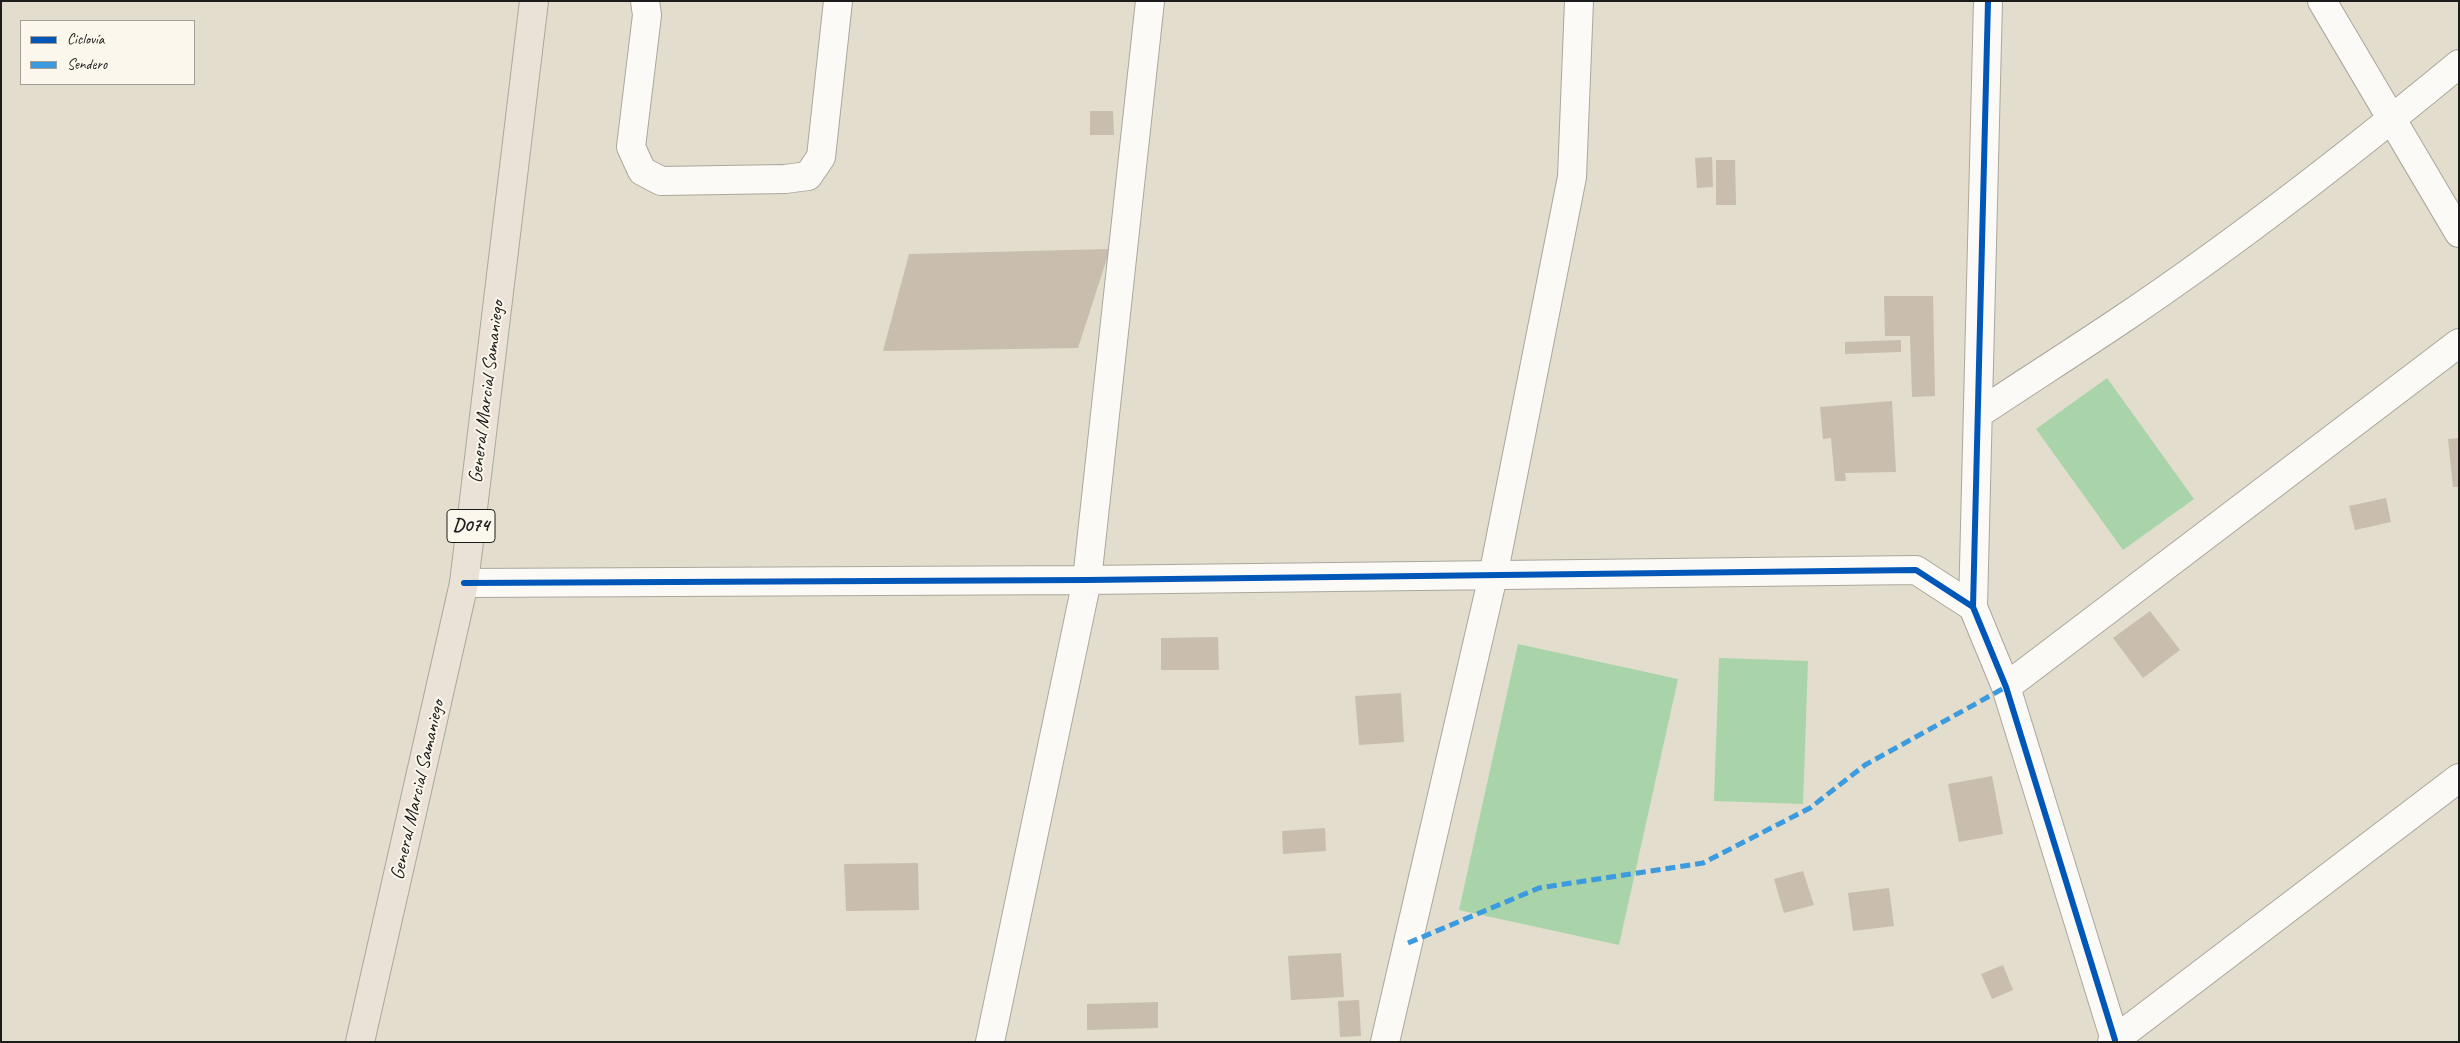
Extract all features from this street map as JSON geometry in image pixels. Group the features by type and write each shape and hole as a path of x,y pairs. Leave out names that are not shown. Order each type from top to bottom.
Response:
{"main road":[{"name":"General Marcial Samaniego","path":"360,1042 464,583 534,1"}],"street":[{"path":"645,1 647,15 631,146 642,171 661,181 786,179 808,176 821,158 838,1"},
{"path":"990,1042 1087,580 1150,1"},
{"path":"1385,1042 1493,576 1572,177 1579,1"},
{"path":"1988,1 1973,607 2006,687 2114,1041 2459,778"},
{"path":"2322,1 2459,233"},
{"path":"1978,414 2140,306 2250,228 2392,120 2459,64"},
{"path":"2006,687 2459,343"},
{"path":"464,583 1087,580 1916,570 1973,607"}],"green space":[{"path":"2107,378 2194,499 2123,550 2036,429"},
{"path":"1518,644 1678,679 1619,945 1459,910"},
{"path":"1719,658 1808,661 1803,804 1714,801"}],"building":[{"path":"1090,111 1113,111 1114,135 1090,135"},
{"path":"1712,157 1713,187 1697,188 1695,158"},
{"path":"1716,160 1735,160 1736,205 1716,205"},
{"path":"1110,249 1078,348 883,351 909,254"},
{"path":"1884,296 1933,296 1935,396 1912,397 1910,336 1885,336"},
{"path":"1901,340 1901,352 1845,354 1845,342"},
{"path":"1892,401 1896,472 1845,473 1846,481 1835,481 1831,438 1823,439 1820,407"},
{"path":"2459,438 2459,487 2453,487 2448,439"},
{"path":"2386,498 2391,522 2355,530 2349,506"},
{"path":"2150,611 2180,650 2143,678 2113,638"},
{"path":"1218,637 1219,670 1161,670 1161,638"},
{"path":"1401,693 1404,742 1359,745 1355,696"},
{"path":"1992,776 2003,834 1959,842 1948,784"},
{"path":"1325,828 1326,851 1283,854 1282,831"},
{"path":"918,863 919,910 846,911 844,864"},
{"path":"1803,871 1814,905 1784,913 1774,879"},
{"path":"1889,888 1894,926 1853,931 1848,893"},
{"path":"1341,953 1344,997 1291,1000 1288,956"},
{"path":"2003,965 2013,990 1992,999 1981,974"},
{"path":"1359,1000 1361,1036 1340,1037 1338,1001"},
{"path":"1158,1002 1158,1028 1087,1030 1087,1004"}],"marked path":[{"path":"1408,943 1539,888 1703,863 1810,808 1865,765 2006,687"}],"cycle path":[{"path":"1988,1 1973,607 2006,687 2115,1040"},
{"path":"464,583 1087,580 1916,570 1973,607"}]}
